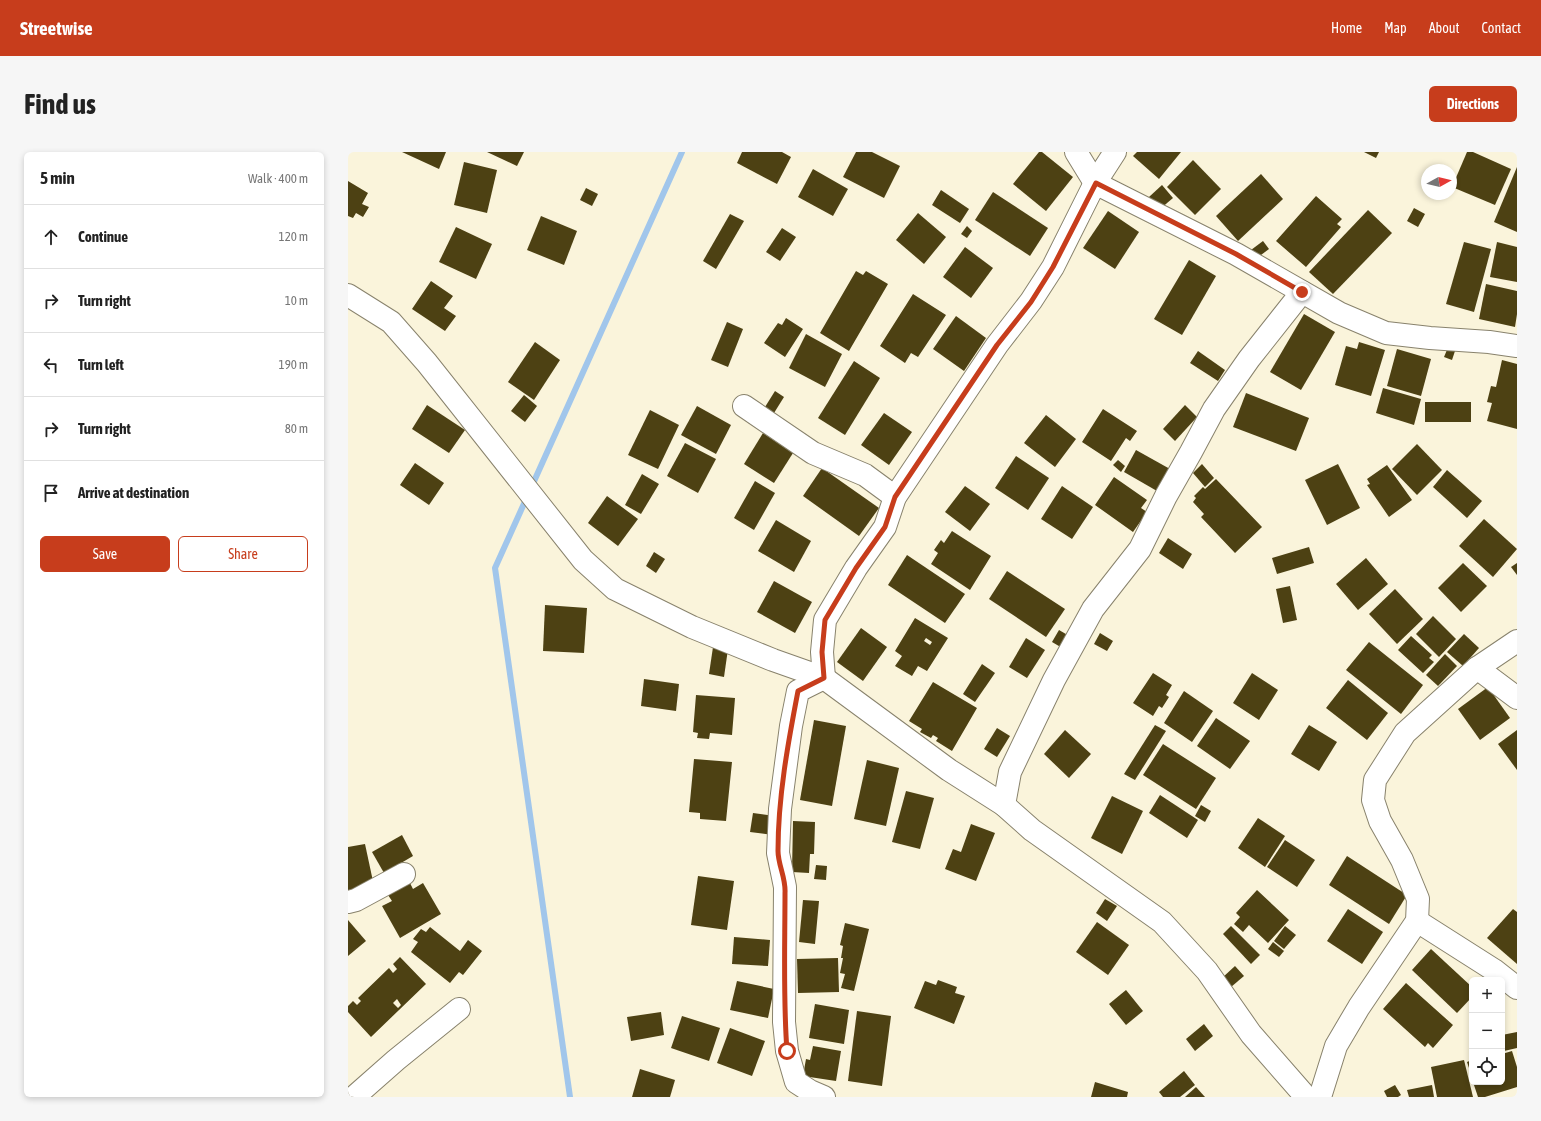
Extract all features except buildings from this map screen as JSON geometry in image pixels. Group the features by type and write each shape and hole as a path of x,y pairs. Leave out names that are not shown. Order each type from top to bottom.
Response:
{"street":[{"path":"1076,152 1096,183 1236,254 1338,313 1386,333 1489,342 1517,346"},
{"path":"824,678 822,652 825,620 856,568 885,527 895,497 997,345 1031,302 1053,267 1096,183 1115,152"},
{"path":"1004,805 1010,772 1054,680 1094,609 1140,549 1166,496 1214,408 1249,359 1302,292"},
{"path":"348,295 391,322 427,363 583,560 615,589 692,627 773,660 824,678 943,766 1004,805 1032,830 1162,922 1207,972 1252,1034 1306,1097"},
{"path":"744,406 813,454 865,475 895,497"},
{"path":"1320,1097 1336,1046 1359,1007 1417,921 1418,899 1402,860 1380,820 1373,800 1375,780 1405,733 1477,668 1517,640"},
{"path":"1477,668 1517,698"},
{"path":"824,678 798,691 791,726 780,808 778,853 786,887 784,1022 787,1051 796,1082 810,1091 824,1097"},
{"path":"348,902 356,900 404,874"},
{"path":"1417,921 1494,970 1517,988"},
{"path":"354,1097 396,1060 459,1010"}],"waterway":[{"path":"531,488 682,152"},
{"path":"527,497 495,568 570,1097"}],"route":[{"path":"787,1051 784,1022 786,887 778,853 780,808 791,726 798,691 824,678 822,652 825,620 856,568 885,527 895,497 997,345 1031,302 1053,267 1096,183 1236,254 1302,292"}]}
